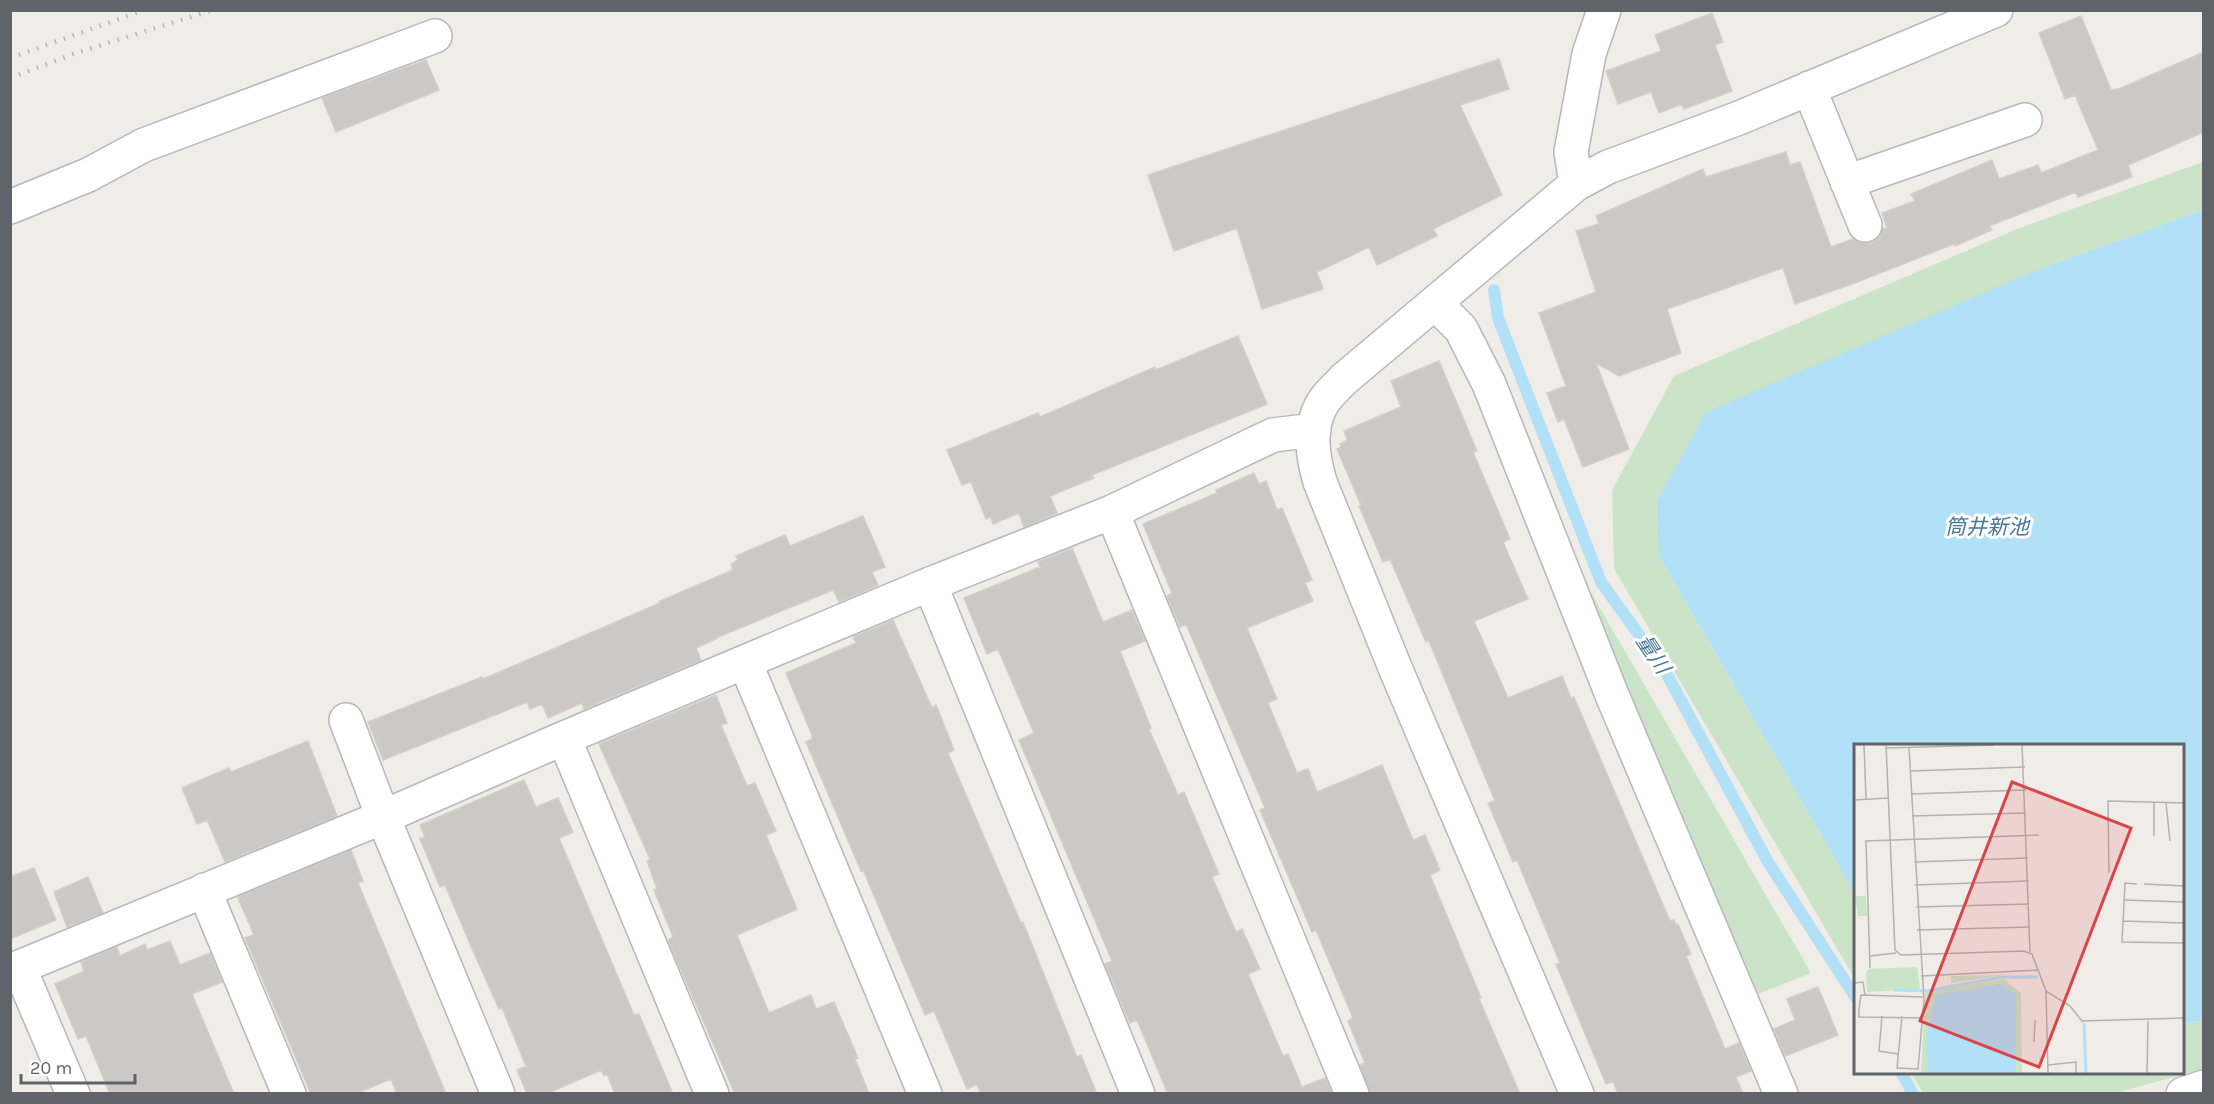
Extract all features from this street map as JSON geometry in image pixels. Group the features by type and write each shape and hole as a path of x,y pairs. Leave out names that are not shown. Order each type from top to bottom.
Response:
{"street":[{"path":"1576,184 1571,152 1589,54 1604,10"},
{"path":"1577,1094 1396,670 1320,482 1312,455 1314,430 1321,405 1343,380 1576,184 1608,167 1809,88 1996,10"},
{"path":"10,207 88,176 144,144 435,36"},
{"path":"1809,88 1865,225"},
{"path":"1847,182 2025,120"},
{"path":"1435,303 1461,329 1489,384 1612,695 1781,1094"},
{"path":"73,1094 15,969 383,817 930,584 1112,512 1273,435 1314,430"},
{"path":"1112,512 1352,1094"},
{"path":"930,584 1138,1094"},
{"path":"745,662 925,1094"},
{"path":"346,720 383,817 498,1094"},
{"path":"564,738 712,1094"},
{"path":"204,890 289,1094"},
{"path":"2183,1094 2204,1087"}],"green space":[{"path":"2203,162 2203,210 2039,269 1659,556 1854,892 1854,977 1614,569 1612,490 1674,376 2022,227"},
{"path":"1571,558 1811,973 1755,995"},
{"path":"2203,1020 2203,1069 2116,1093 1923,1093 1912,1074 2184,1074 2184,1024"}],"water":[{"name":"筒井新池","path":"2203,210 2204,1020 2184,1024 2184,744 1854,744 1854,892 1659,556 1657,501 1706,412 2039,269"}],"building":[{"path":"1712,13 1723,42 1715,45 1732,91 1684,109 1682,104 1659,113 1651,92 1618,104 1606,71 1661,51 1655,35"},
{"path":"2081,16 2111,90 2119,89 2204,52 2204,132 2128,165 2132,177 2078,197 2076,192 1989,226 1992,230 1955,246 1954,244 1795,304 1783,268 1667,309 1681,353 1619,376 1596,363 1629,449 1583,467 1564,419 1558,422 1547,393 1566,386 1539,313 1596,292 1576,231 1599,224 1596,216 1703,169 1706,177 1786,152 1790,165 1800,162 1831,247 1853,239 1862,243 1872,243 1883,229 1887,228 1882,213 1915,201 1911,194 1992,160 1999,179 2038,165 2041,173 2098,150 2075,95 2065,99 2039,33"},
{"path":"1499,59 1509,89 1460,105 1502,195 1433,229 1437,236 1377,265 1369,247 1317,272 1323,289 1262,309 1237,228 1174,251 1148,175"},
{"path":"426,60 439,90 336,132 322,98"},
{"path":"1238,336 1267,404 1092,475 1094,478 1050,496 1057,513 1024,527 1019,513 993,524 991,517 986,519 971,482 962,485 947,450 1038,413 1040,417 1155,367 1156,370"},
{"path":"1439,361 1477,451 1473,452 1510,539 1503,542 1528,599 1474,621 1508,698 1562,676 1571,698 1574,697 1670,921 1674,920 1676,925 1678,924 1691,954 1686,956 1725,1049 1739,1043 1751,1071 1736,1077 1743,1094 1618,1094 1613,1081 1606,1084 1556,964 1560,963 1517,860 1513,862 1488,803 1495,801 1429,641 1426,642 1390,559 1383,562 1359,506 1361,505 1337,449 1347,440 1344,431 1401,407 1391,381"},
{"path":"1254,473 1259,484 1266,481 1277,510 1282,508 1312,580 1305,583 1313,601 1247,628 1277,699 1268,703 1297,773 1308,769 1317,792 1382,765 1413,840 1425,835 1440,870 1430,875 1481,998 1479,999 1520,1094 1370,1094 1360,1065 1365,1063 1348,1021 1353,1018 1316,930 1312,932 1260,810 1265,808 1186,624 1180,627 1167,596 1172,593 1143,524 1217,493 1216,490"},
{"path":"863,516 885,567 872,572 878,585 839,602 833,590 718,637 696,648 701,660 584,709 582,703 548,718 542,704 530,709 527,702 383,760 368,722 482,677 483,679 660,603 660,601 733,570 731,564 738,560 736,556 785,535 790,546"},
{"path":"1072,548 1103,622 1132,610 1145,641 1120,651 1151,728 1149,729 1178,795 1184,792 1219,874 1212,877 1236,932 1242,929 1260,969 1248,974 1283,1056 1288,1054 1302,1087 1325,1078 1332,1094 1168,1094 1137,1020 1130,1023 1105,964 1112,961 1019,740 1034,733 998,649 987,654 964,598 1040,567 1038,562"},
{"path":"893,620 932,708 936,705 954,750 948,753 1021,923 1023,922 1077,1057 1081,1055 1097,1094 981,1094 977,1084 967,1089 934,1011 925,1015 863,870 861,871 806,742 812,739 812,735 786,673 856,643 853,637"},
{"path":"716,695 727,723 721,725 747,786 755,783 776,831 766,835 797,909 737,935 769,1013 811,995 816,1009 834,1002 858,1058 855,1059 869,1094 735,1094 668,940 673,937 654,890 657,889 647,861 650,859 599,744"},
{"path":"308,741 337,816 225,862 207,820 197,824 182,788 229,768 231,772"},
{"path":"524,780 536,807 558,798 573,832 559,838 634,1015 639,1014 673,1094 615,1094 607,1074 604,1076 601,1070 546,1094 527,1094 517,1070 526,1066 502,1008 499,1009 445,885 440,887 420,839 425,837 420,825"},
{"path":"351,850 363,881 358,883 446,1094 397,1094 391,1079 355,1094 311,1094 245,938 254,935 238,898 240,896"},
{"path":"34,868 56,920 10,939 10,877"},
{"path":"88,877 103,913 67,927 54,892"},
{"path":"170,941 180,965 210,953 222,982 192,994 234,1094 110,1094 86,1036 78,1039 55,984 84,971 81,962 117,947 120,956 145,944 147,950"},
{"path":"1818,987 1838,1035 1785,1056 1774,1029 1795,1020 1787,999"}],"waterway":[{"name":"量川","path":"1494,290 1498,318 1601,582 1665,671 1768,862 1854,995"},
{"name":"量川","path":"1902,1074 1913,1094"}],"railway":[{"path":"10,58 144,10"},
{"path":"10,78 76,53 213,10"}]}
